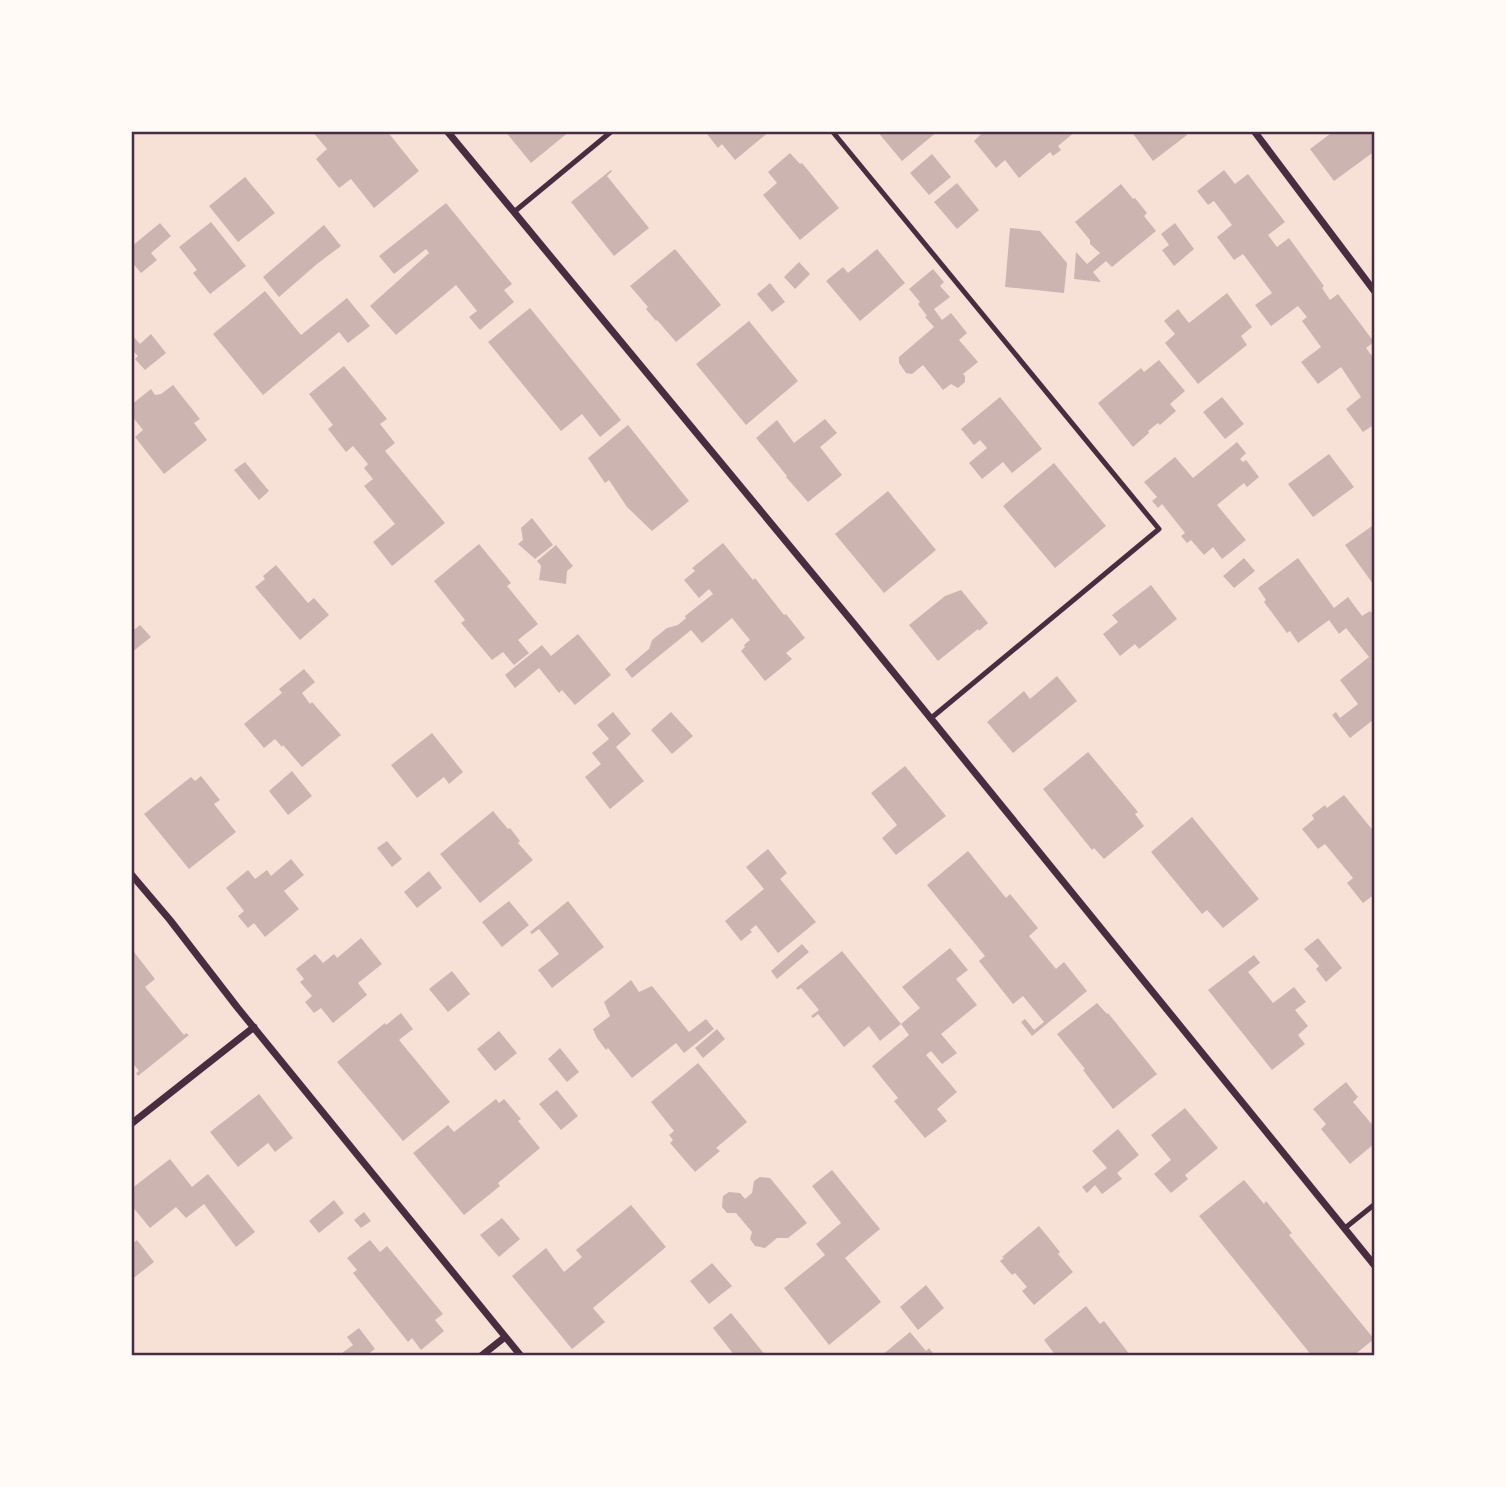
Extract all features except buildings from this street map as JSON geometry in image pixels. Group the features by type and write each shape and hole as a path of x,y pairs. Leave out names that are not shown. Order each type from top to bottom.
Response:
{"street":[{"path":"447,131 855,625 1375,1265"},
{"path":"1254,131 1375,292"},
{"path":"131,874 521,1356"},
{"path":"131,1124 254,1027"},
{"path":"481,1356 505,1336"}],"lane":[{"path":"514,212 612,131"},
{"path":"832,131 1159,529 930,719"},
{"path":"1345,1228 1375,1204"}]}
